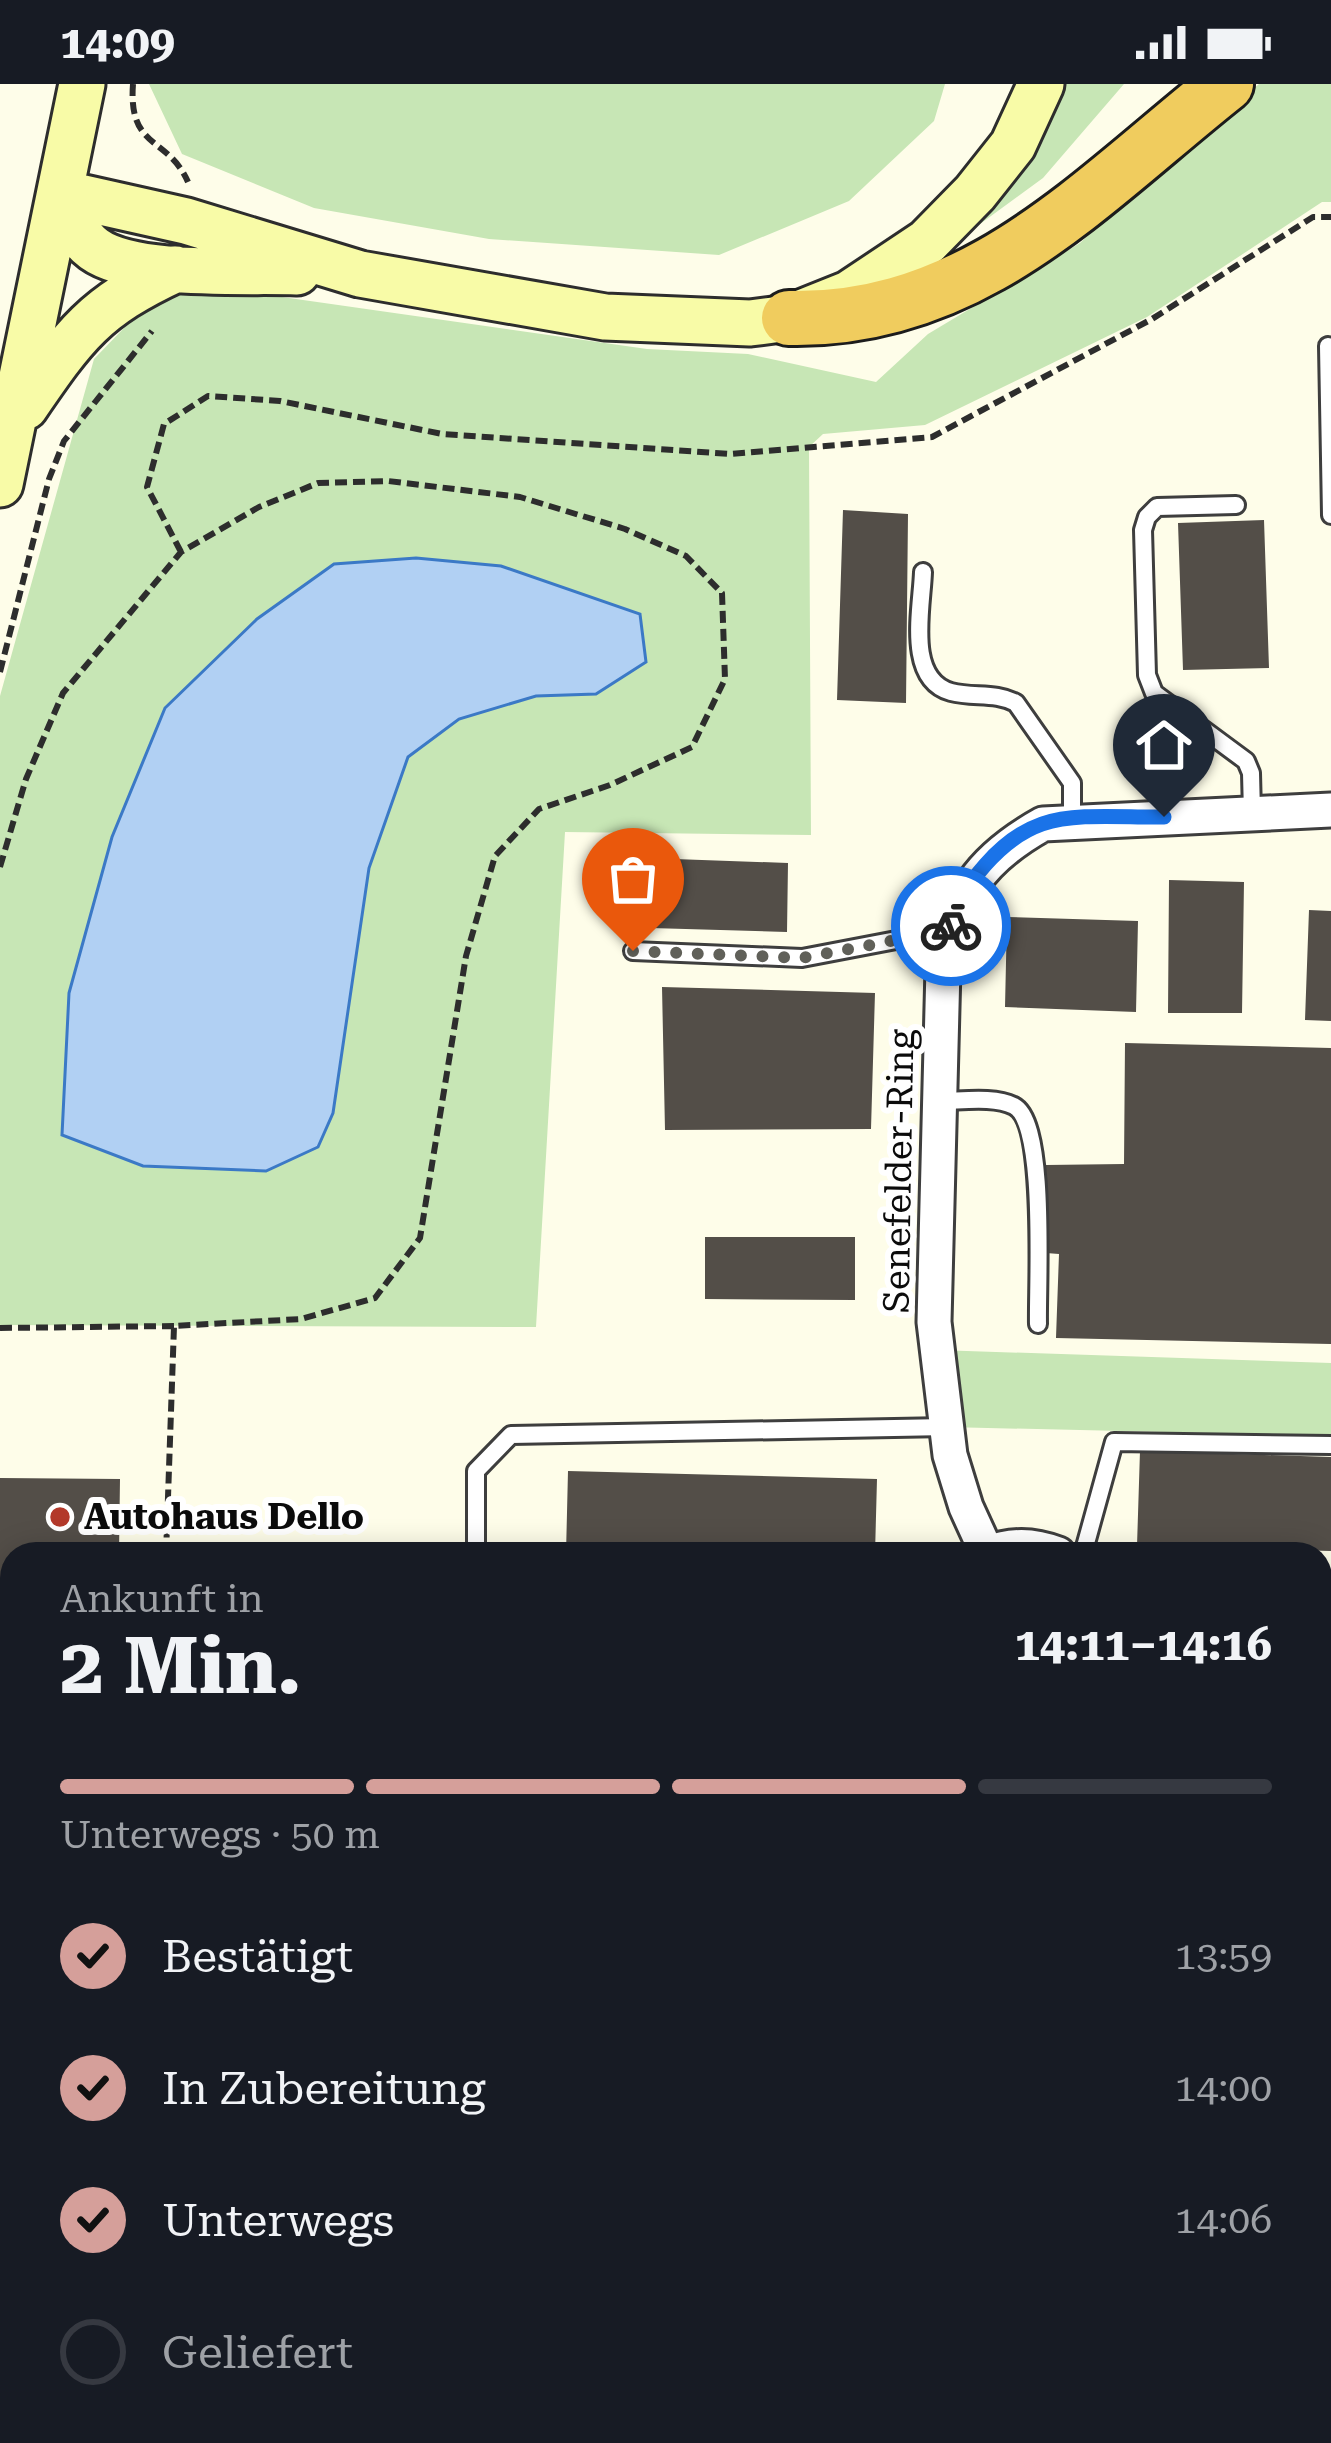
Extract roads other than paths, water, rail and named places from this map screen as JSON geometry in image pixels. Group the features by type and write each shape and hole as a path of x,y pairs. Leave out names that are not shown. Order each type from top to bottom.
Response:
{"highway":[{"path":"789,318 839,319 888,308 935,295 984,272 1075,209 1226,84"}],"main road":[{"path":"0,484 82,84"},
{"path":"61,193 186,221 360,274 605,317 750,323 789,318 848,294 927,242 1013,145 1041,84"},
{"path":"61,193 68,215 92,248 122,263 360,274"},
{"path":"13,424 58,359 104,307 178,268"}],"street":[{"name":"Senefelder-Ring","path":"981,1542 950,1455 934,1322 943,968 953,915 981,869 1015,839 1043,824 1331,810"}],"lane":[{"path":"1328,346 1331,514"},
{"path":"1236,505 1157,507 1147,517 1143,530 1147,675 1162,702 1246,761 1252,813"},
{"path":"923,572 921,660 930,677 955,693 1002,696 1016,704 1072,783 1072,820"},
{"path":"633,951 802,958 912,937 947,939"},
{"path":"940,1101 1008,1103 1024,1114 1033,1143 1036,1186 1038,1324"},
{"path":"476,1542 476,1471 512,1435 946,1427"},
{"path":"1086,1542 1114,1442 1331,1445"}],"water":[{"path":"416,558 501,566 640,614 646,662 596,694 536,696 459,719 408,757 369,868 333,1113 318,1147 266,1171 143,1166 62,1135 69,993 112,837 165,708 257,619 334,564"}],"place":[{"name":"Autohaus Dello","path":"60,1517"}]}
